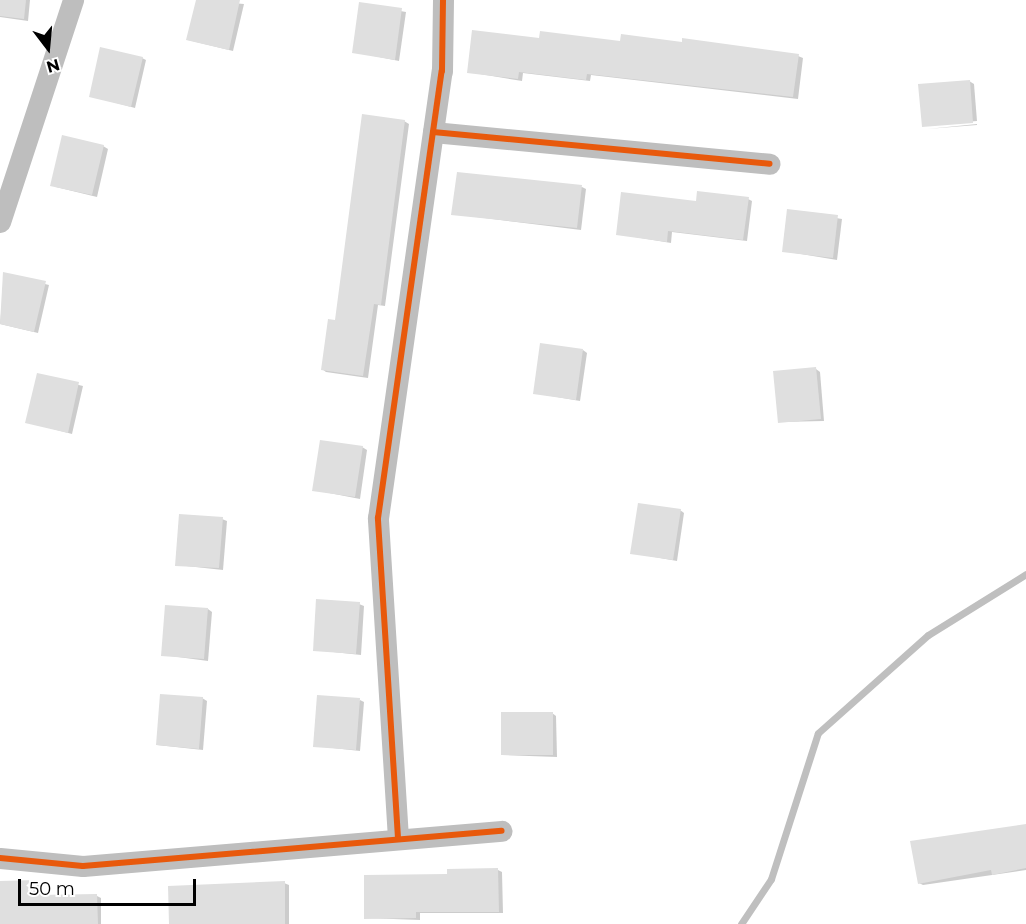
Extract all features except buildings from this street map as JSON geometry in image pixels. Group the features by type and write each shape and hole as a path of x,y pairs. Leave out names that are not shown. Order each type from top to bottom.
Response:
{"street":[{"path":"0,222 73,0"},
{"path":"398,838 378,518 442,71 443,0"},
{"path":"433,132 769,164"},
{"path":"0,858 83,866 502,831"}],"waterway":[{"path":"741,924 771,879 818,733 928,635 1026,574"}],"cycle path":[{"path":"398,838 378,518 442,71 443,0"},
{"path":"433,132 769,164"},
{"path":"0,858 83,866 502,831"}]}
